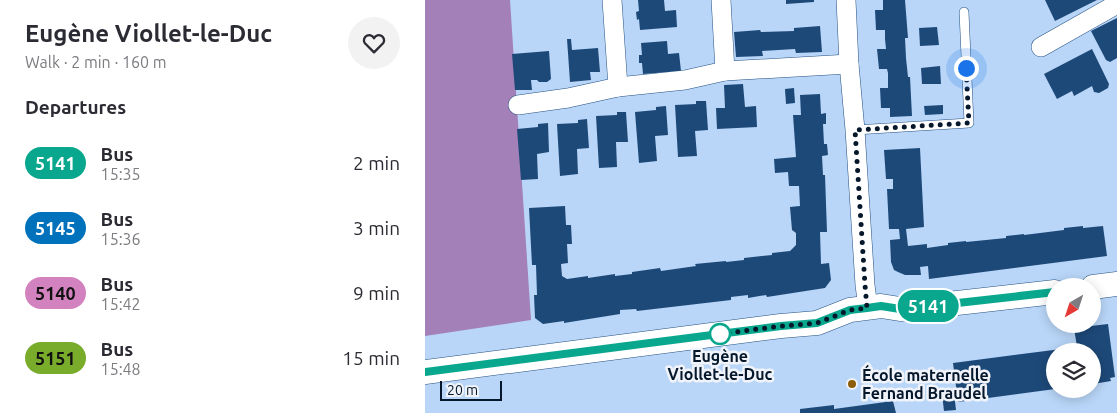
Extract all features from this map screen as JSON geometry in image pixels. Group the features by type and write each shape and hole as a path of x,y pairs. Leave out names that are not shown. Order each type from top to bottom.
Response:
{"street":[{"path":"612,0 618,87"},
{"path":"721,0 725,71"},
{"path":"846,0 867,308"},
{"path":"1041,47 1117,4"},
{"path":"518,105 568,98 618,87 685,80 725,71 849,64"},
{"path":"1101,286 1117,284"},
{"path":"425,372 817,323 850,310 881,306 900,309 913,308 1046,293"}],"lane":[{"path":"855,130 969,123 964,12"}],"shaded area":[{"path":"425,0 510,0 531,320 425,336"}],"building":[{"path":"638,0 664,0 665,11 676,10 677,27 640,30 636,12 639,11"},
{"path":"786,0 814,0 814,2 786,4"},
{"path":"883,0 905,0 908,38 905,38 906,58 908,77 910,77 912,116 890,117 890,108 881,108 880,88 888,88 888,73 887,69 879,69 877,49 886,49 885,30 876,30 875,10 883,10"},
{"path":"1045,0 1097,0 1055,21"},
{"path":"1117,18 1117,58 1110,62 1106,60 1091,31"},
{"path":"820,26 822,52 796,53 795,49 762,51 763,56 736,57 734,32 760,30 761,32 794,31 794,28"},
{"path":"937,27 939,45 920,46 919,28"},
{"path":"567,39 571,39 572,50 598,48 600,72 590,72 591,80 570,82"},
{"path":"667,41 668,54 679,53 681,71 643,74 642,63 639,63 639,55 642,55 641,43"},
{"path":"1092,49 1109,84 1108,88 1099,93 1094,92 1092,86 1074,96 1072,91 1057,99 1044,74"},
{"path":"549,51 551,79 547,82 531,80 532,90 515,90 512,54"},
{"path":"940,66 941,84 922,84 921,68"},
{"path":"743,84 745,107 756,106 757,127 717,129 716,108 725,108 724,85"},
{"path":"794,88 795,103 786,104 785,89"},
{"path":"820,94 821,114 826,113 826,124 823,124 824,144 827,144 828,155 822,156 823,175 825,175 827,232 820,232 821,264 829,263 831,280 825,288 767,297 766,295 748,298 748,295 731,297 731,300 637,311 636,309 620,310 620,314 564,323 564,321 543,324 535,318 534,295 537,295 536,265 532,265 529,208 565,206 566,225 571,225 572,244 567,244 568,263 561,264 562,276 567,279 632,274 632,272 660,268 661,271 696,266 695,264 744,260 744,258 790,251 796,245 796,233 792,230 790,207 800,206 799,186 789,186 788,172 775,173 774,159 796,157 793,115 801,115 800,95"},
{"path":"696,101 706,101 708,130 695,131 697,156 678,157 675,105 696,104"},
{"path":"943,105 943,114 925,115 924,106"},
{"path":"666,106 668,135 655,136 657,161 639,163 635,112 656,110 656,107"},
{"path":"617,112 626,112 628,142 616,142 617,167 599,168 596,116 617,115"},
{"path":"587,119 589,148 577,149 578,174 560,176 557,124 578,123 578,120"},
{"path":"548,123 549,152 537,154 538,179 521,180 517,129 538,127 538,124"},
{"path":"920,148 924,227 906,229 908,246 927,244 927,248 948,245 948,243 1064,230 1064,228 1103,226 1107,256 929,279 928,266 920,267 921,275 905,275 894,270 891,262 890,240 900,239 899,229 889,229 887,189 893,189 893,179 886,179 884,150"},
{"path":"1108,324 1115,377 1110,378 1111,381 1101,383 1101,343 1076,343 1075,333 1101,333 1101,325"},
{"path":"1046,351 1046,390 958,402 953,363"},
{"path":"954,393 956,410 944,411 942,394"},
{"path":"893,401 896,413 800,413 800,409 834,405 834,409"}],"bus line":[{"name":"5141","path":"425,372 817,323 850,310 881,306 900,309 913,308 1046,293"}],"place":[{"name":"Eugène Viollet-le-Duc","path":"720,334"},
{"name":"École maternelle Fernand Braudel","path":"852,384"}],"route":[{"path":"720,334 817,323 850,310 867,308 855,130 969,123 966,68"}]}
